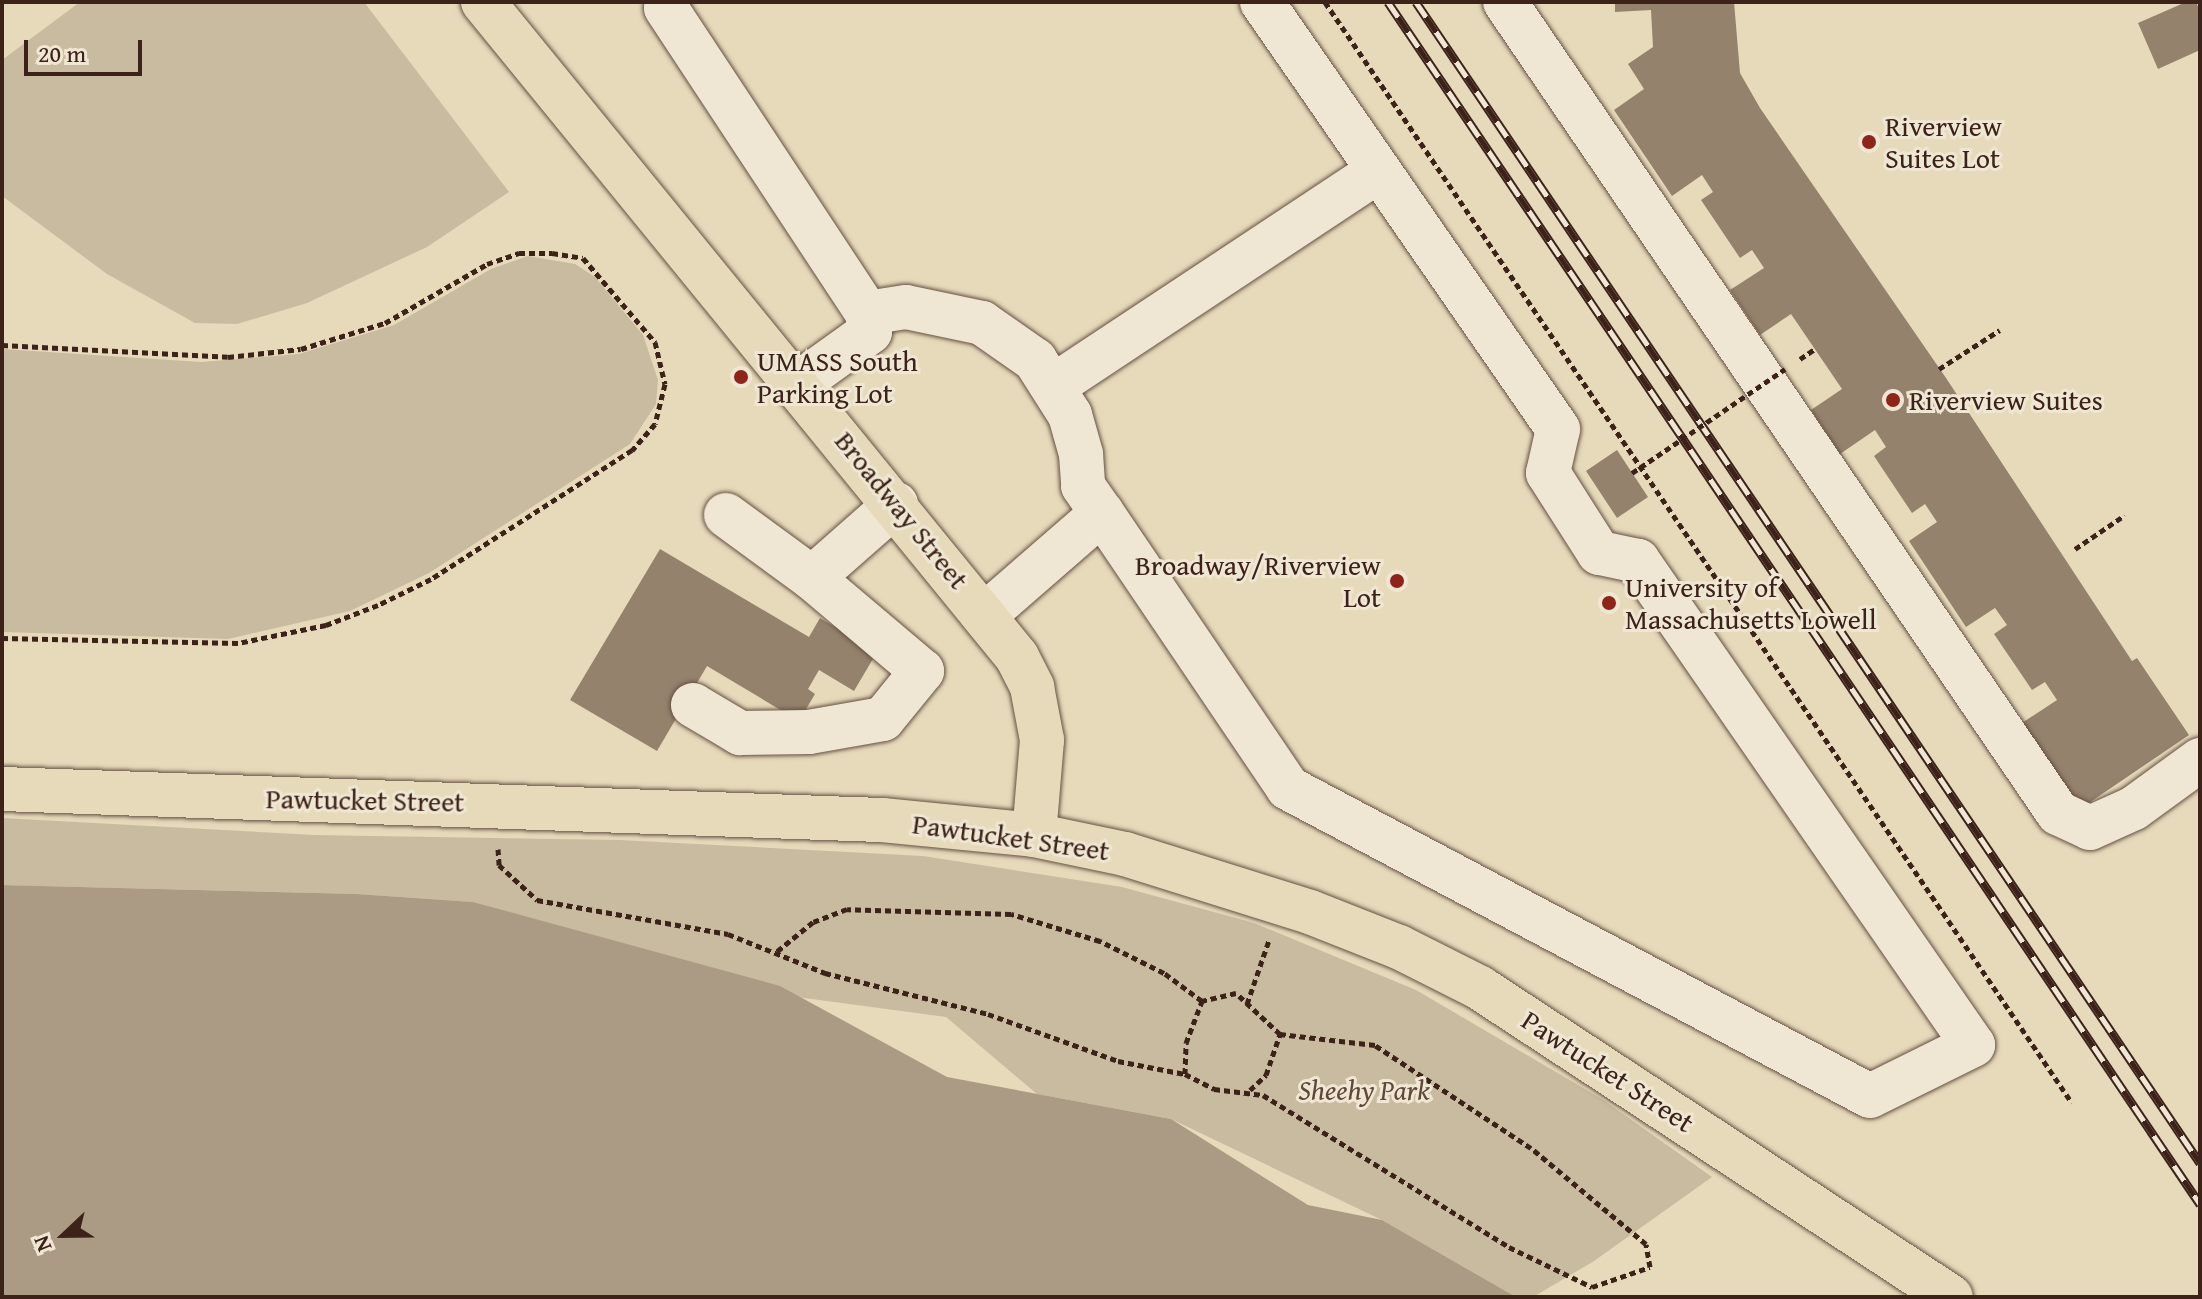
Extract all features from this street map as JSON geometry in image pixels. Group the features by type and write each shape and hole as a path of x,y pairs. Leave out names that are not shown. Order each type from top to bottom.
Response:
{"main road":[{"name":"Broadway Street","path":"483,2 799,383 985,612 1017,657 1039,711 1042,740 1034,835"},
{"name":"Pawtucket Street","path":"2,789 497,804 882,820 1034,835 1125,854 1283,902 1399,947 1480,988 1951,1297"}],"lane":[{"path":"867,313 906,307 982,323 1035,360 1055,385 1074,428 1083,486 1095,519 1288,788 1870,1096 1973,1045 1638,561 1599,553 1548,473 1558,429 1262,2"},
{"path":"1505,2 2058,813 2090,828 2134,808 2200,760"},
{"path":"667,5 867,313 870,332 799,383"},
{"path":"1055,385 1378,171"},
{"path":"812,578 896,504"},
{"path":"693,705 740,733 809,732 883,719 922,671 812,578 726,515"},
{"path":"985,612 1062,519 1095,519"}],"path":[{"path":"1325,2 2072,1103"},
{"path":"2,345 228,357 301,349 385,323 487,264 519,253 552,253 583,258 655,342 665,384 655,424 632,450 431,579 378,605 326,625 238,643 2,638"},
{"path":"1939,369 2000,330"},
{"path":"1644,471 1634,471 1785,369"},
{"path":"2075,549 2125,515"},
{"path":"497,804 499,865 537,900 728,934 775,953 825,973 988,1014 1118,1061 1185,1074 1214,1089 1249,1091 1509,1247 1592,1287 1650,1267 1646,1244 1531,1148 1375,1045 1280,1034 1236,993 1202,1001 1164,973 1100,941 1011,914 847,909 813,922 775,953"},
{"path":"1247,1004 1283,902"},
{"path":"1185,1074 1186,1043 1202,1001"},
{"path":"1249,1091 1266,1075 1280,1034"}],"green space":[{"path":"80,2 364,2 509,192 427,247 307,303 237,324 195,323 107,274 2,196 2,60"},
{"path":"528,256 575,264 595,277 643,335 658,380 656,404 630,444 429,573 350,611 228,639 2,632 2,349 201,362 299,354 394,325 491,269"},
{"name":"Sheehy Park","path":"2,818 314,835 620,840 923,856 1122,887 1254,923 1416,990 1602,1099 1712,1177 1594,1261 1533,1297 1516,1297 1382,1220 1171,1119 1037,1094 946,1017 797,997 473,902 357,894 2,885"}],"shaded area":[{"path":"2,885 357,894 473,902 780,986 947,1077 1171,1119 1308,1205 1382,1220 1516,1297 2,1297"}],"building":[{"name":"Riverview Suites","path":"1615,2 1734,2 1740,73 1760,108 1946,378 2132,661 2137,658 2189,735 2080,809 2022,723 2057,700 2045,682 2032,690 1994,634 2007,625 1995,608 1966,627 1909,541 1937,522 1925,504 1912,513 1874,456 1886,447 1875,430 1840,454 1811,410 1842,389 1791,314 1760,335 1730,290 1764,268 1752,250 1740,258 1701,200 1713,192 1702,175 1672,196 1614,110 1644,89 1628,64 1653,47 1651,10 1615,12"},
{"path":"2186,2 2196,2 2200,11 2200,50 2158,69 2138,23"},
{"path":"1617,450 1648,497 1617,518 1586,471"},
{"path":"660,549 809,637 820,618 877,652 854,691 819,670 808,689 815,694 799,721 707,666 657,751 570,700"}],"railway":[{"path":"1388,2 2200,1204"},
{"path":"1416,2 2200,1163"}],"place":[{"name":"Riverview Suites Lot","path":"1869,142"},
{"name":"UMASS South Parking Lot","path":"741,377"},
{"name":"Riverview Suites","path":"1893,400"},
{"name":"Broadway/Riverview Lot","path":"1397,581"},
{"name":"University of Massachusetts Lowell","path":"1609,603"}]}
